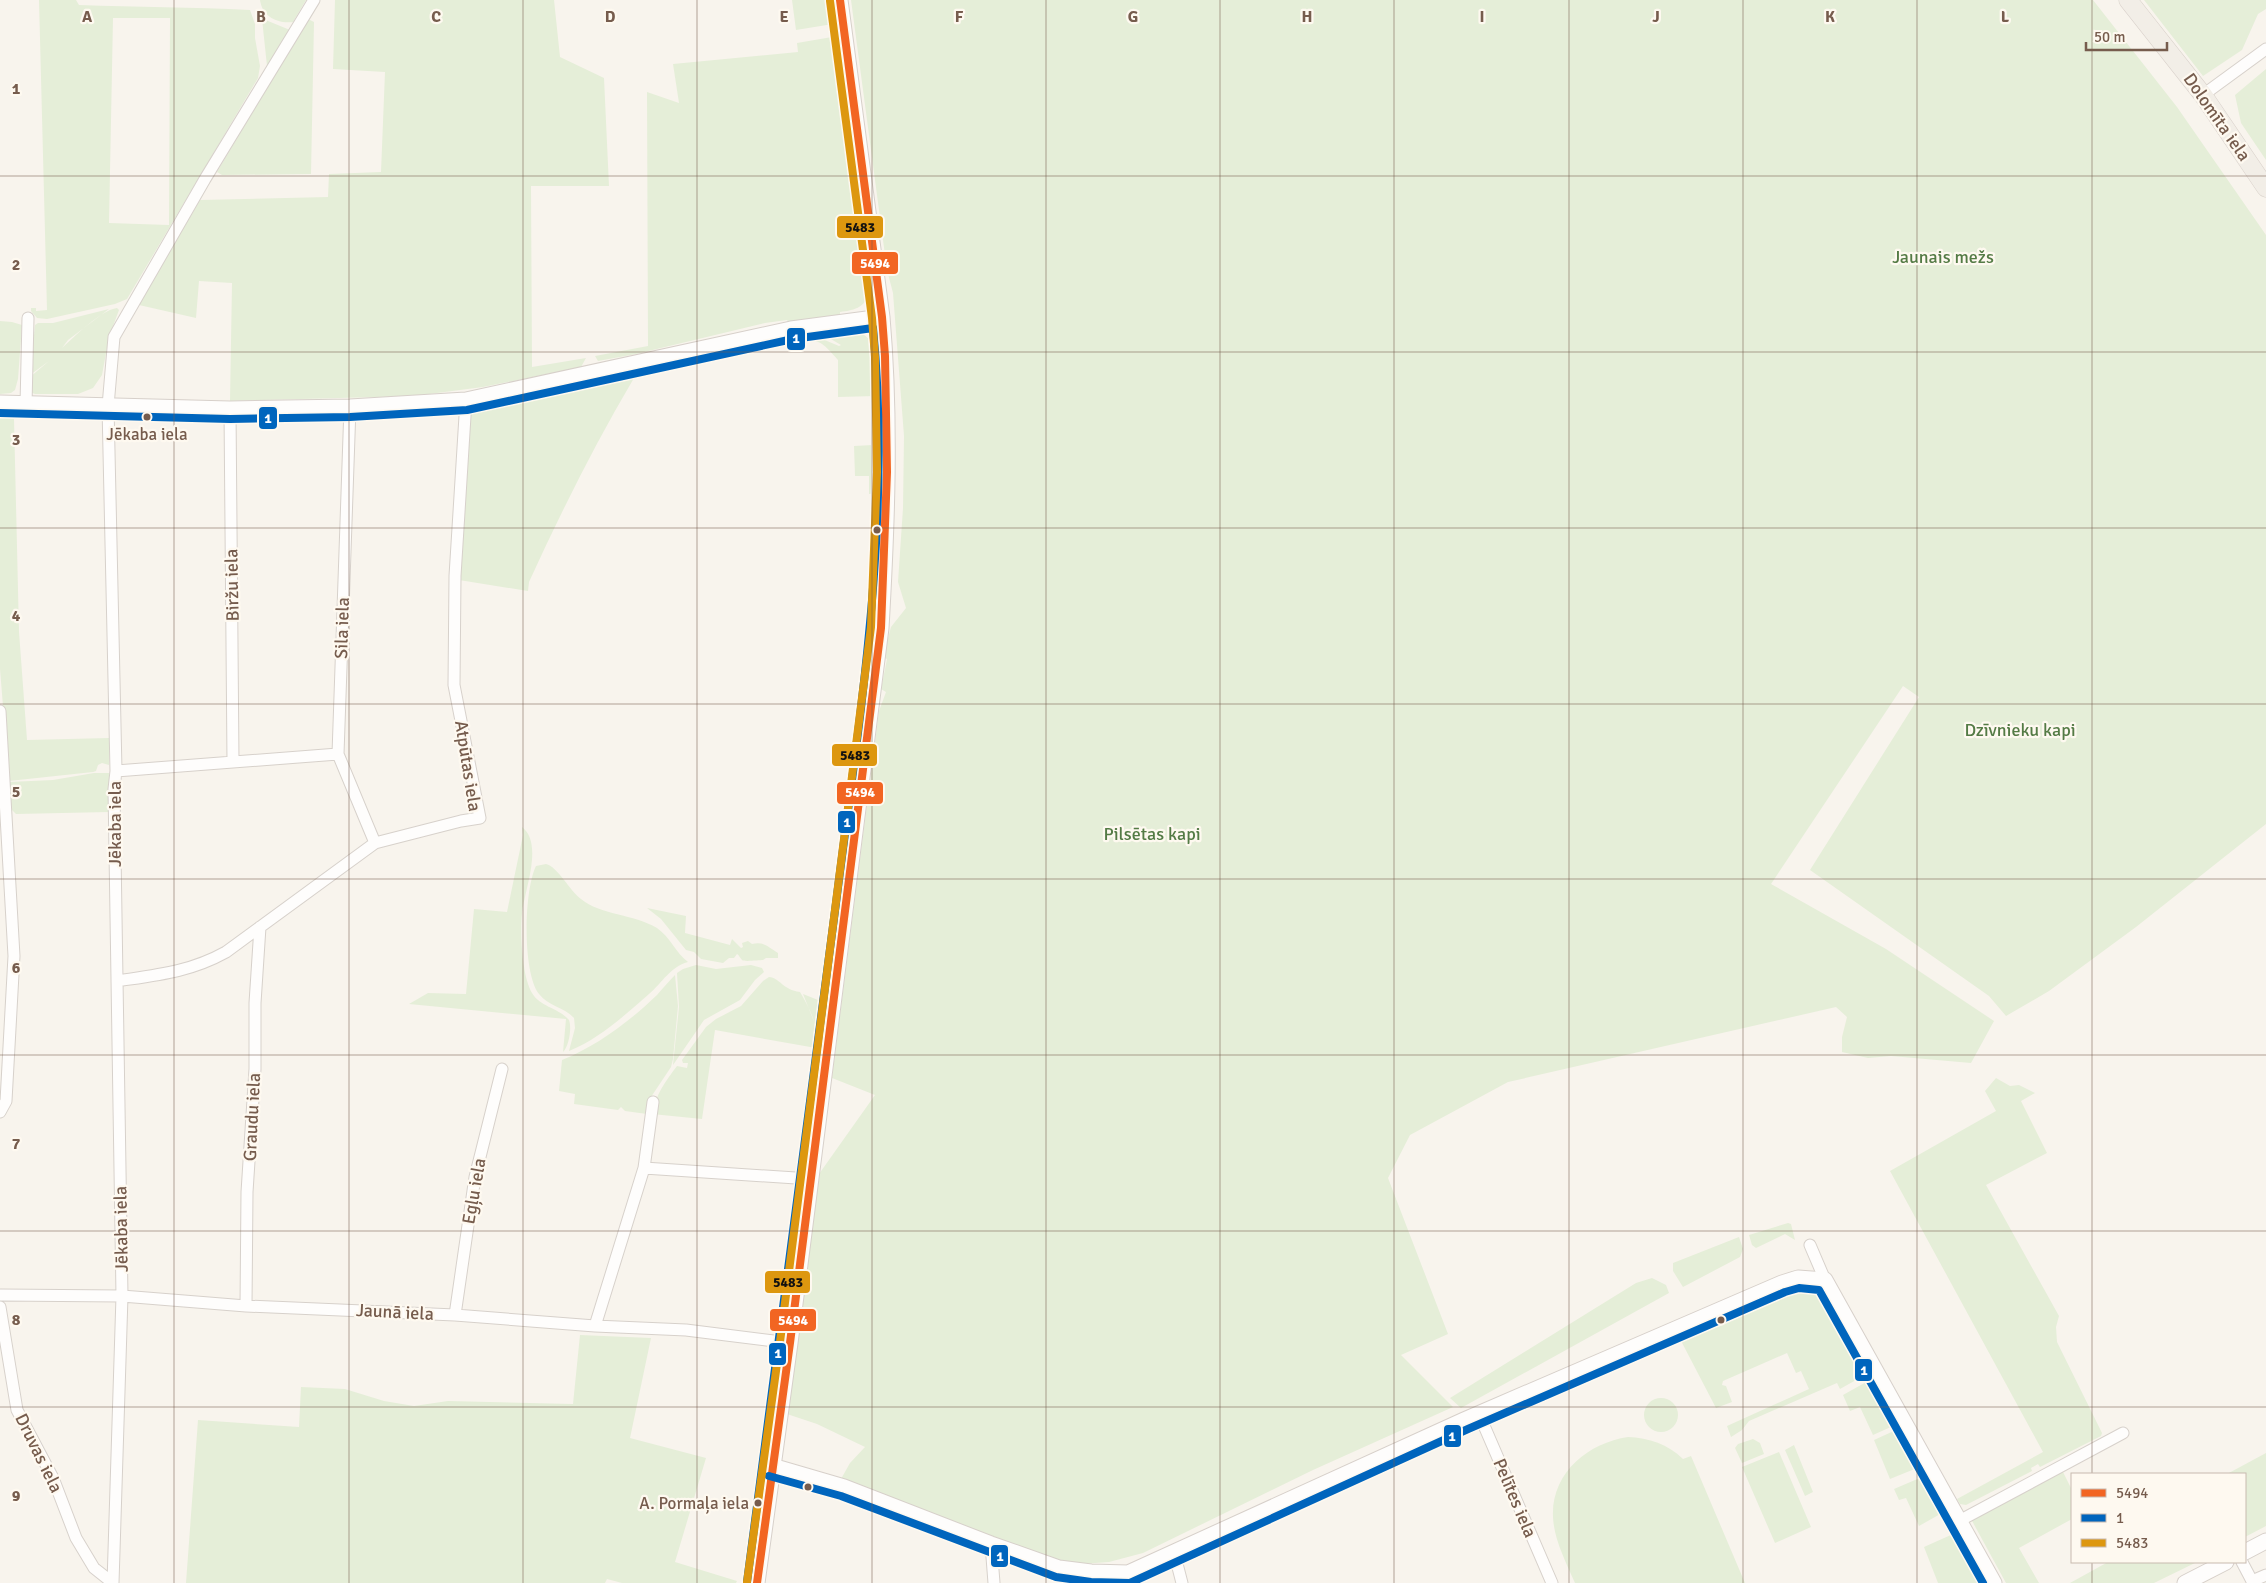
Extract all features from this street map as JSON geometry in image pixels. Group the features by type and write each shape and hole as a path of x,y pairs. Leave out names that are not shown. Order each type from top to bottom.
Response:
{"main road":[{"name":"Dolomīta iela","path":"2128,0 2203,96 2266,188"}],"street":[{"name":"Jēkaba iela","path":"113,1583 122,1296 114,789 116,771 108,406 114,336 205,179 314,0"},
{"path":"756,1582 790,1343 881,628 888,472 886,358 840,0"},
{"path":"2203,96 2266,48"},
{"path":"0,403 230,408 350,407 466,400 791,329 882,317"},
{"path":"26,404 28,318"},
{"name":"Atpūtas iela","path":"117,981 179,971 204,964 226,952 375,843 480,818 454,686 455,576 466,400"},
{"name":"Sila iela","path":"350,407 338,754 375,843"},
{"name":"Biržu iela","path":"230,408 233,762"},
{"path":"0,711 14,956 5,1001 6,1101 0,1112"},
{"path":"116,771 338,754"},
{"name":"Graudu iela","path":"246,1306 247,1192 255,1069 255,1003 260,927"},
{"name":"Egļu iela","path":"455,1315 474,1177 502,1069"},
{"path":"595,1326 644,1168 652,1102"},
{"path":"644,1168 811,1179"},
{"path":"1810,1245 1825,1280 1994,1583"},
{"path":"1100,1583 1128,1573 1479,1414 1782,1283 1798,1278 1825,1280"},
{"name":"Jaunā iela","path":"0,1294 122,1296 246,1306 455,1315 595,1326 686,1330 790,1343"},
{"name":"Druvas iela","path":"0,1307 17,1410 53,1478 76,1538 94,1568 113,1583"},
{"name":"Pelītes iela","path":"1479,1414 1552,1583"},
{"path":"1959,1521 2123,1433"},
{"path":"772,1466 844,1487 991,1544 1059,1568 1091,1572 1128,1573"},
{"path":"2246,1551 2266,1541"},
{"path":"991,1544 994,1583"},
{"path":"1174,1552 1182,1583"},
{"path":"2185,1583 2224,1563"},
{"path":"2242,1563 2252,1582 2266,1575"}],"green space":[{"path":"39,0 76,0 79,5 250,10 255,24 255,38 260,66 258,78 127,299 115,304 47,319 37,318 31,311 31,308 36,308 36,311 47,310","holes":["113,18 170,18 169,225 109,223"]},
{"path":"260,0 306,0 293,22 281,22 267,15 261,6"},
{"path":"335,0 554,0 560,57 604,78 609,186 531,186 532,367 586,358 581,367 483,387 414,396 230,401 232,283 199,281 196,318 139,305 200,200 328,197 329,174 381,172 385,72 333,69"},
{"path":"792,0 830,0 833,24 796,30"},
{"path":"851,0 2093,0 2177,107 2266,235 2266,824 2136,927 2049,991 2006,1016 1989,996 1810,870 1919,697 1903,686 1771,884 1886,949 1994,1021 1971,1063 1891,1056 1868,1058 1842,1052 1842,1037 1847,1017 1836,1007 1508,1082 1410,1135 1388,1178 1448,1334 1401,1355 1453,1407 1313,1470 1143,1553 1109,1562 1081,1564 1047,1557 841,1479 850,1463 865,1447 817,1424 787,1414 819,1174 875,1095 832,1078 879,711 886,692 881,689 887,659 883,657 891,627 906,608 898,582 903,508 904,436 893,293 887,270"},
{"path":"2144,0 2266,0 2266,9 2258,14 2242,50 2203,76"},
{"path":"264,17 268,21 290,30 267,66 262,19"},
{"path":"308,19 314,22 311,174 222,175 217,172"},
{"path":"832,37 836,43 869,289 866,300 856,309 840,312 840,316 789,323 787,320 765,323 636,354 598,361 595,356 648,346 647,92 679,103 673,64 798,52 797,43"},
{"path":"2266,69 2266,160 2241,123 2235,95"},
{"path":"117,308 119,310 109,337 102,375 93,388 78,394 35,394 30,392 30,377 49,361 30,375 35,325 38,323 53,323 109,309 100,316","holes":["85,327 73,337 62,348 68,340"]},
{"path":"0,321 22,325 18,379 15,390 11,393 0,394"},
{"path":"852,331 867,337 875,351 877,385 872,381 877,391 876,396 838,397 838,360 827,348 818,342 807,340 791,341 792,339 815,336 839,346 841,345 824,335"},
{"path":"627,376 634,378 566,504 529,582 528,591 459,580 469,411 480,404 494,400 497,402 498,399 583,384 589,386 593,380"},
{"path":"6,413 96,414 104,421 91,416 70,417 68,419 14,419 19,632 27,740 109,738 109,765 102,763 93,772 9,781 0,669 0,416"},
{"path":"873,445 879,449 879,493 869,494 869,476 855,476 854,446"},
{"path":"94,773 109,773 109,812 16,814 11,809 9,782 53,780"},
{"path":"522,827 532,845 531,868 522,914 521,932 524,966 529,986 535,998 569,1020 569,1037 563,1052 566,1019 409,1004 428,993 466,994 474,909 507,912 523,835"},
{"path":"546,864 555,869 577,895 589,904 607,912 648,923 657,928 688,962 671,971 649,994 611,1026 591,1040 569,1051 575,1028 574,1018 539,994 533,983 527,950 527,911 532,877 536,866"},
{"path":"647,908 686,916 685,933 730,945 732,939 741,948 743,947 742,943 748,941 752,944 763,944 778,953 778,958 746,961 742,960 737,954 734,958 729,958 723,963 701,959 694,952 686,950 661,919"},
{"path":"696,965 716,969 751,965 762,968 764,972 755,980 740,1000 704,1020 673,1065 679,1007 677,973"},
{"path":"675,975 678,1006 673,1059 671,1067 651,1097 647,1114 625,1111 621,1107 618,1110 574,1104 575,1094 559,1091 562,1060 588,1048 636,1014"},
{"path":"769,977 776,979 794,991 800,992 816,1026 816,1048 715,1030 702,1119 652,1114 659,1094 677,1066 687,1068 688,1063 683,1063 682,1060 706,1027 716,1019 741,1006 763,981"},
{"path":"803,994 823,1002 819,1034"},
{"path":"1996,1078 2010,1086 2019,1085 2035,1093 2021,1101 2047,1153 1986,1185 2059,1316 2056,1327 2057,1342 2102,1433 2101,1436 2040,1467 2038,1464 2031,1468 2032,1471 1966,1505 1960,1504 1957,1499 2043,1452 1890,1171 1996,1111 1985,1091"},
{"path":"1788,1223 1791,1224 1795,1240 1785,1234 1756,1248 1752,1245 1749,1235"},
{"path":"1739,1237 1743,1249 1740,1257 1683,1287 1673,1271 1673,1263"},
{"path":"1652,1278 1666,1285 1669,1293 1461,1408 1450,1398 1636,1283"},
{"path":"1799,1283 1820,1286 1836,1323 1865,1375 1840,1389 1837,1383 1749,1421 1742,1430 1731,1437 1727,1426 1809,1389 1801,1371 1796,1373 1787,1353 1723,1381 1722,1385 1726,1386 1732,1402 1716,1408 1679,1337 1681,1333"},
{"path":"580,1335 651,1338 630,1438 706,1458 675,1562 737,1581 736,1583 622,1583 607,1579 605,1583 186,1583 198,1420 299,1427 301,1387 345,1389 384,1401 414,1406 448,1401 573,1404"},
{"path":"1868,1381 1893,1426 1873,1435 1860,1407 1850,1411 1843,1395"},
{"path":"1661,1398 1673,1403 1678,1415 1673,1427 1661,1432 1649,1427 1644,1415 1649,1403"},
{"path":"1896,1430 1917,1468 1890,1479 1874,1440"},
{"path":"1628,1437 1658,1443 1671,1449 1683,1459 1691,1456 1745,1583 1575,1583 1561,1551 1554,1526 1554,1501 1558,1487 1565,1474 1586,1453 1613,1440"},
{"path":"1753,1439 1760,1443 1764,1454 1742,1463 1735,1448 1738,1444"},
{"path":"1794,1445 1813,1492 1805,1496 1785,1450"},
{"path":"1779,1452 1811,1527 1775,1543 1742,1467"},
{"path":"2266,1453 2266,1526 2246,1536 2246,1473 2229,1473"},
{"path":"2062,1470 2071,1488 2071,1520 2019,1548 2039,1583 2006,1583 1971,1519"},
{"path":"1922,1477 1942,1513 1919,1526 1906,1498 1899,1500 1894,1489"},
{"path":"1953,1534 1981,1583 1938,1583 1924,1547"},
{"path":"2106,1563 2195,1563 2154,1583 2070,1583"}],"transit line":[{"name":"5494","path":"757,1583 790,1343 881,628 887,472 885,356 882,317 840,0"},
{"name":"5483","path":"747,1582 780,1342 871,627 877,472 875,357 872,318 830,1"},
{"name":"1","path":"0,413 230,419 350,417 467,410 793,339 873,328 878,400 879,472 871,616 855,760 747,1582"},
{"name":"1","path":"769,1476 841,1496 1056,1577 1091,1582 1130,1583 1468,1429 1785,1292 1799,1288 1819,1290 1983,1583"}],"place":[{"name":"Jēkaba iela","path":"147,417"},
{"name":"A. Pormaļa iela","path":"758,1503"}],"park label":[{"name":"Jaunais mežs","path":"1943,257"},
{"name":"Dzīvnieku kapi","path":"2020,730"},
{"name":"Pilsētas kapi","path":"1152,834"}]}
